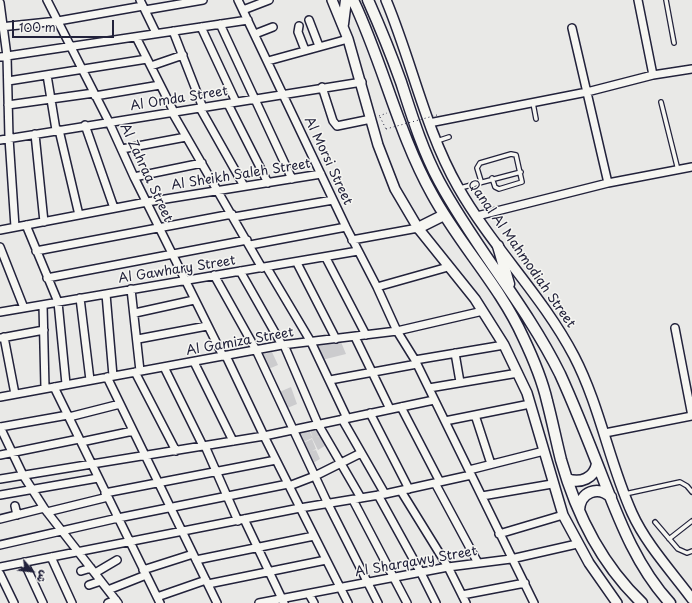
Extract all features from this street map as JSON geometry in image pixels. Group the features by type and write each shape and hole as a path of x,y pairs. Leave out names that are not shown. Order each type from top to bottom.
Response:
{"main road":[{"path":"343,24 346,0"},
{"path":"352,0 370,40 395,110 421,173 444,215 499,295 523,336 541,379 567,479 579,510 608,563 642,603"},
{"path":"368,0 435,174 458,214 512,291 537,331 559,373 628,539 641,564 670,603"},
{"path":"418,228 444,215"},
{"path":"498,246 512,291"},
{"path":"567,479 577,481 586,479 594,473 597,464"},
{"path":"579,510 582,499 590,492 601,491 611,497"}],"street":[{"name":"Al Zahraa Street","path":"47,0 109,122 184,280 207,326 225,356 348,603"},
{"path":"2,27 58,21 142,5 203,0"},
{"name":"Al Morsi Street","path":"238,0 284,95 332,200 377,287 397,331 416,362 534,603"},
{"path":"332,0 343,24 375,118 389,175 402,203 418,228 483,311 504,345 518,373 530,404 552,484 563,515 578,544 617,603"},
{"name":"Qanal Al Mahmodiah Street","path":"386,0 405,49 436,142 459,188 498,246 542,304 564,339 592,395 633,514 644,534 692,599"},
{"path":"638,0 653,75"},
{"path":"243,10 266,1"},
{"path":"0,3 4,56 8,81 9,138 15,227"},
{"path":"142,5 156,34"},
{"path":"4,56 248,20"},
{"path":"309,20 319,46"},
{"path":"220,24 292,179"},
{"path":"299,26 298,32 305,50"},
{"path":"201,27 236,102"},
{"path":"255,34 272,27"},
{"path":"572,28 608,183"},
{"path":"173,31 202,108 244,186"},
{"path":"136,36 186,137 248,242 311,342 330,380 344,418 361,454 436,603"},
{"path":"268,61 348,39"},
{"path":"151,66 182,55"},
{"path":"8,81 147,59"},
{"path":"429,123 587,92 653,75 692,69"},
{"path":"47,75 58,130 79,215"},
{"name":"Al Omda Street","path":"0,140 284,95 322,87 362,82"},
{"path":"8,104 160,85"},
{"path":"322,87 333,121 337,126 375,118"},
{"path":"228,104 268,183"},
{"path":"85,126 114,208"},
{"path":"35,134 44,222"},
{"path":"122,149 186,137"},
{"path":"134,177 202,163"},
{"path":"477,216 608,183 692,167"},
{"name":"Al Sheikh Saleh Street","path":"0,230 147,202 321,174"},
{"path":"36,251 159,228 332,200"},
{"path":"26,225 58,302 66,384"},
{"path":"47,278 172,254 346,227"},
{"path":"352,240 418,228"},
{"path":"0,247 24,308"},
{"name":"Al Gawhary Street","path":"0,312 214,275 297,263 358,251"},
{"path":"326,258 366,335"},
{"path":"297,263 336,339"},
{"path":"377,287 448,266"},
{"path":"240,271 283,345 318,424 361,498"},
{"path":"214,275 256,350 328,504 378,603"},
{"path":"131,289 138,339 138,372 176,451"},
{"path":"106,294 110,377 120,404 217,603"},
{"path":"80,298 90,380"},
{"path":"135,313 194,300"},
{"path":"43,305 45,388"},
{"name":"Al Gamiza Street","path":"0,396 283,345 397,331 483,311"},
{"path":"138,339 207,326"},
{"path":"605,433 692,416 675,328"},
{"path":"15,394 2,338 44,330"},
{"path":"355,337 390,409"},
{"path":"330,380 373,373 456,353 504,345"},
{"path":"456,353 460,382"},
{"path":"194,362 233,441"},
{"path":"164,367 204,446 227,496 257,546 283,601"},
{"path":"429,388 518,373"},
{"path":"54,386 158,600 207,582 326,560"},
{"path":"0,479 264,436 434,400"},
{"path":"117,602 45,510 31,489 11,452 0,427 68,416 120,404"},
{"path":"445,421 530,404"},
{"path":"401,407 437,483 478,563"},
{"path":"370,413 409,489"},
{"path":"475,415 491,464"},
{"path":"0,454 133,430"},
{"path":"0,567 300,508 401,491 437,483 491,464 544,451"},
{"path":"0,545 118,518 227,496 289,486 315,476 361,454"},
{"path":"0,519 45,510 158,482 276,460"},
{"path":"0,495 98,478"},
{"path":"482,496 552,484"},
{"path":"401,491 448,568 466,603"},
{"path":"353,500 407,603"},
{"path":"15,506 17,515"},
{"path":"499,534 563,515"},
{"path":"108,590 144,572 195,557 314,536"},
{"name":"Al Sharqawy Street","path":"259,603 283,601 309,594 448,568 512,559 578,544"},
{"path":"51,557 72,603"},
{"path":"81,571 93,570 117,560"},
{"path":"24,562 42,603"},
{"path":"0,574 14,603"},
{"path":"89,585 101,581"},
{"path":"462,595 525,583"},
{"path":"309,594 314,603"},
{"path":"108,603 117,602"}],"lane":[{"path":"666,0 674,43"},
{"path":"533,102 536,119"},
{"path":"661,102 678,170"},
{"path":"436,142 450,137"},
{"path":"481,181 477,168 480,163 511,154 518,157 522,182 501,189 495,187 492,178"},
{"path":"459,188 492,178 521,172"},
{"path":"625,494 680,482 687,486 692,492"},
{"path":"669,539 692,521"},
{"path":"655,522 678,549 686,553 692,551"}],"path":[{"path":"395,110 375,118 386,129 437,116"}],"shaded area":[{"path":"338,340 341,342 346,354 322,360 316,343"},
{"path":"272,352 278,365 266,370 260,355"},
{"path":"291,387 297,404 285,409 277,393"},
{"path":"318,425 323,435 316,437 323,436 328,444 318,450 312,438 302,443 295,430 308,428 313,438 309,427"},
{"path":"312,439 316,449 312,451 316,450 320,459 311,464 301,444"}]}
